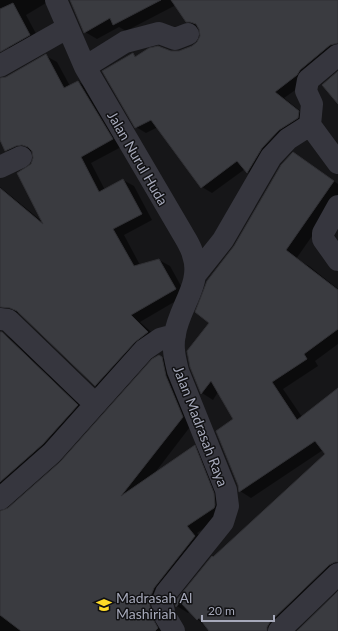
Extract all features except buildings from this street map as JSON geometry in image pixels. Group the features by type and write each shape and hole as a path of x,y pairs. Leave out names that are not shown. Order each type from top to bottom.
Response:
{"street":[{"name":"Jalan Nurul Huda","path":"56,0 85,68 194,255 196,274 192,291 177,326"},
{"path":"0,66 67,28"},
{"path":"85,68 125,42 159,33 175,39 188,34"},
{"path":"338,55 308,80 306,92 312,104 310,126 338,163"},
{"path":"196,274 223,240 271,157 288,139 310,126"},
{"path":"0,167 21,157"},
{"path":"338,206 323,233 323,239 338,260"},
{"path":"0,319 8,320 95,404"},
{"path":"0,499 52,453 144,350 177,326"},
{"name":"Jalan Madrasah Raya","path":"174,631 165,616 162,603 166,593 223,522 228,506 226,490 178,371 174,353 177,326"},
{"path":"279,631 338,574"}],"place":[{"name":"Madrasah Al Mashiriah","path":"104,605"}]}
